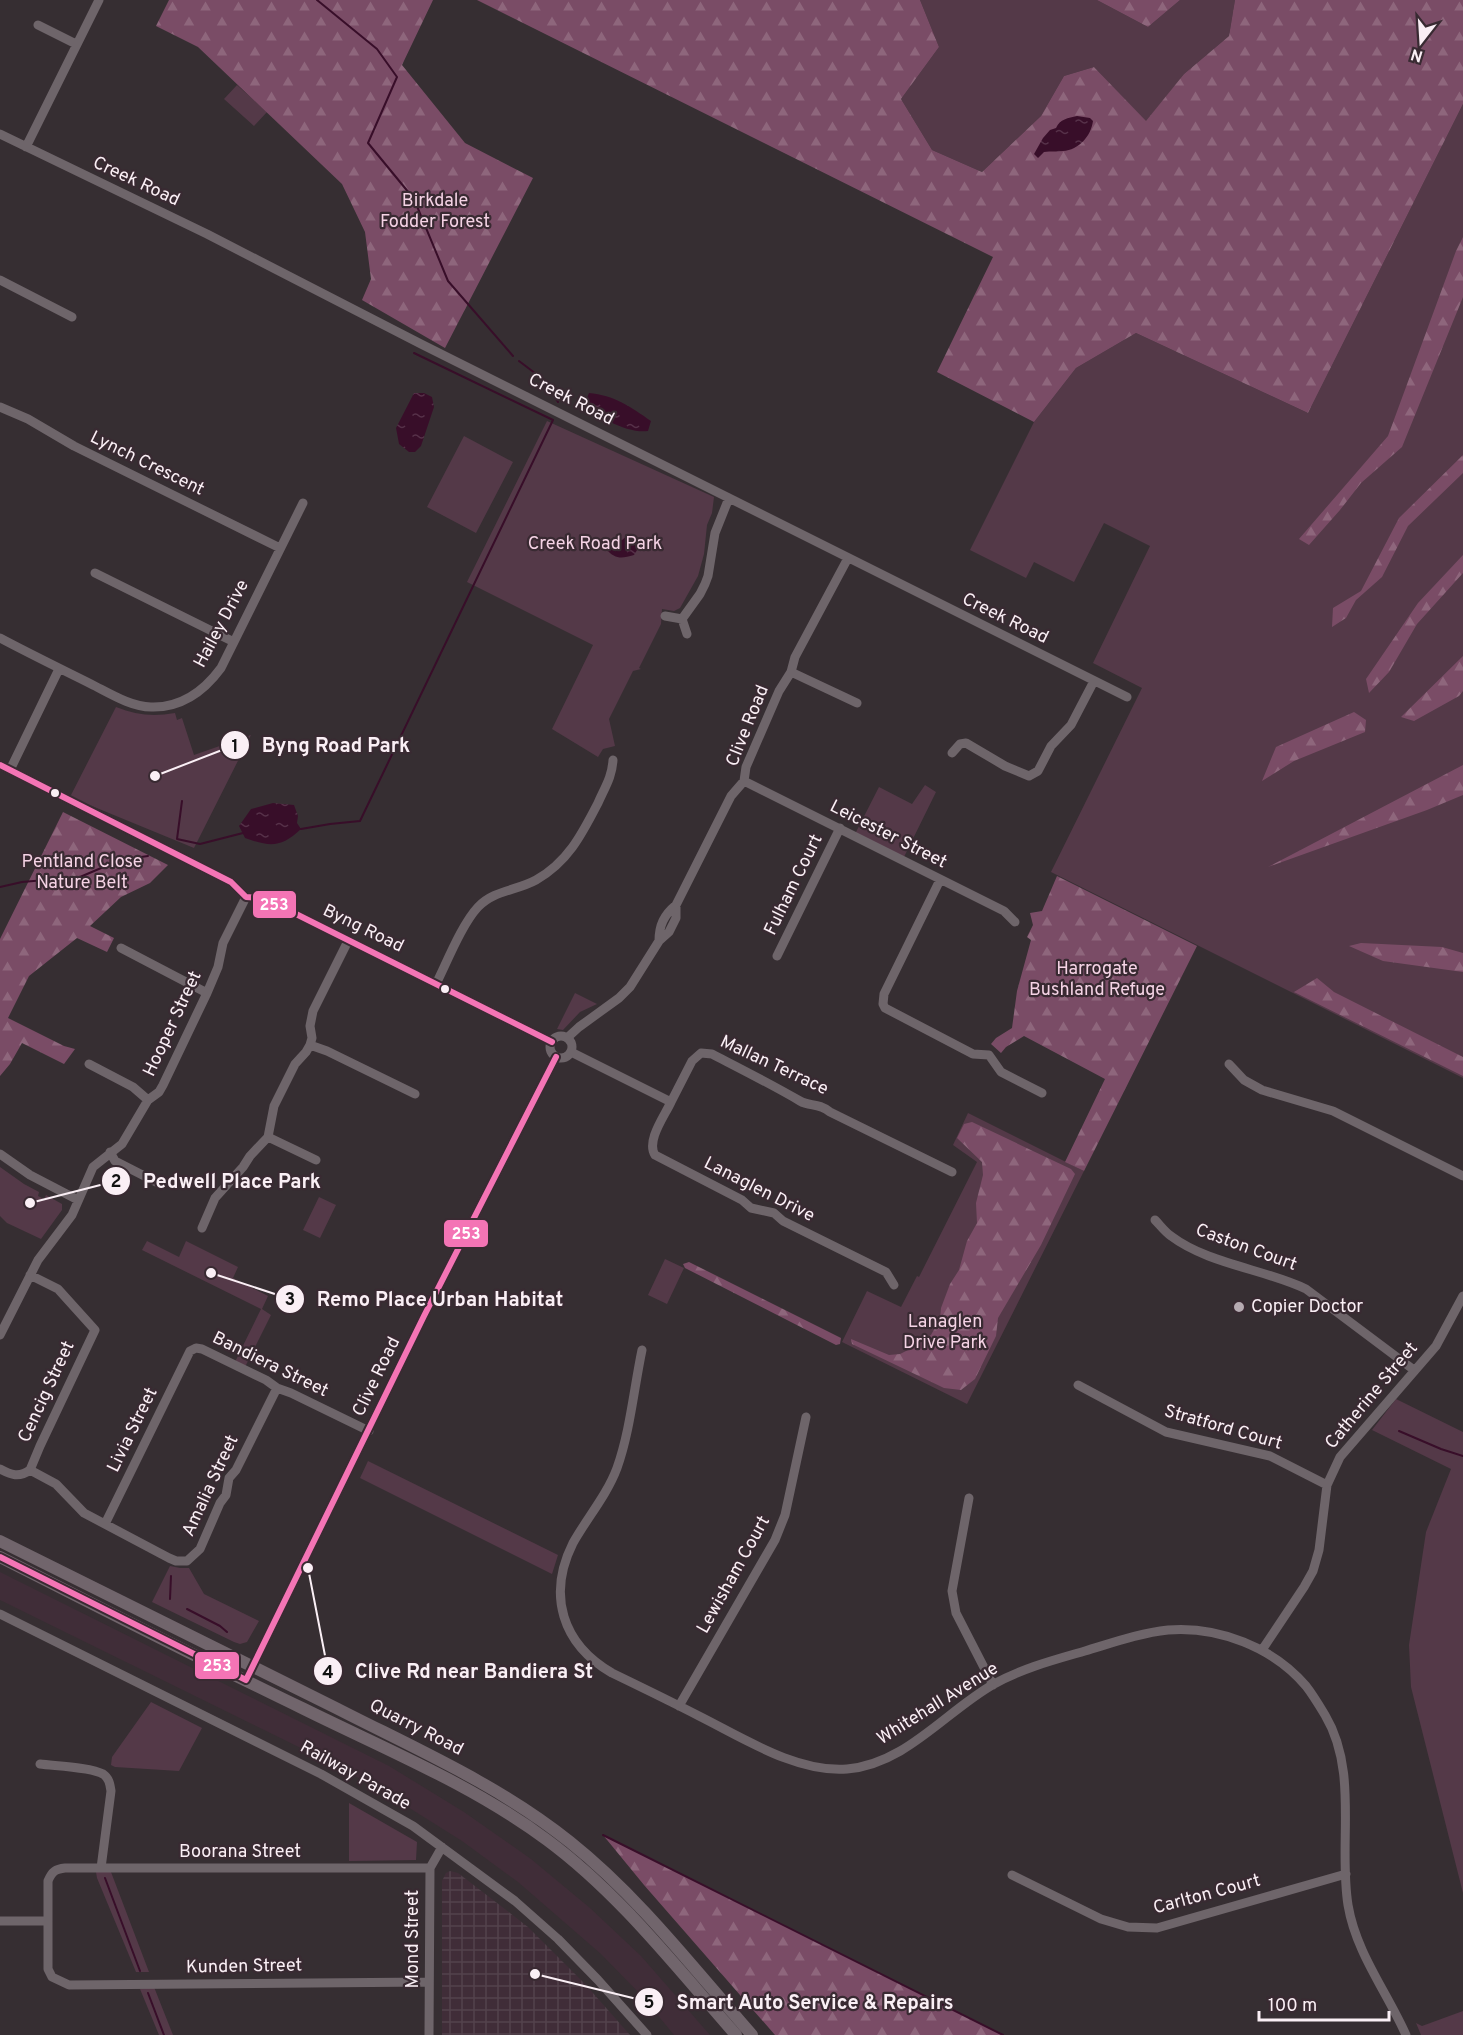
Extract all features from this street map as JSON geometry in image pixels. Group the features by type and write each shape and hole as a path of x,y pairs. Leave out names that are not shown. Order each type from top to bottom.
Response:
{"main road":[{"name":"Quarry Road","path":"0,1540 472,1777 523,1807 594,1862 628,1896 752,2035"},
{"name":"Quarry Road","path":"0,1557 462,1786 493,1804 547,1840 617,1901 736,2035"},
{"path":"102,1608 108,1595"}],"street":[{"path":"26,147 99,0"},
{"path":"38,25 76,44"},
{"name":"Creek Road","path":"0,134 317,289 421,344 1127,697"},
{"path":"0,280 72,317"},
{"name":"Lynch Crescent","path":"0,408 28,419 74,446 280,548"},
{"path":"681,619 705,584 715,533 729,498"},
{"name":"Hailey Drive","path":"0,638 59,669 130,701 150,707 178,704 212,681 221,668 303,503"},
{"name":"Clive Road","path":"567,1038 630,987 659,941 669,932 676,918 676,905 731,796 744,781 746,767 779,690 791,672 795,657 848,558"},
{"path":"95,573 234,642"},
{"path":"665,616 681,619"},
{"path":"681,619 687,634"},
{"path":"10,770 59,669"},
{"path":"791,672 857,704"},
{"path":"952,753 960,744 966,743 1026,776 1034,774 1055,741 1071,725 1094,681"},
{"path":"436,984 478,907 501,892 534,881 566,857 581,835 612,774 613,760"},
{"name":"Byng Road","path":"0,765 231,882 246,897 260,898 552,1042"},
{"name":"Leicester Street","path":"744,781 1004,911 1016,922"},
{"name":"Fulham Court","path":"777,956 840,828"},
{"path":"940,880 884,994 883,1004 888,1012 973,1054 990,1055 1001,1072 1042,1093"},
{"name":"Hooper Street","path":"0,1335 38,1260 72,1215 93,1167 122,1144 137,1114 163,1085 207,993 218,967 223,942 246,897"},
{"path":"202,1228 215,1198 243,1167 255,1149 268,1137 274,1106 295,1064 310,1045 313,1011 348,941"},
{"path":"121,948 207,993"},
{"path":"557,1037 567,1038 572,1046 571,1052 563,1058 556,1057 550,1049 552,1042 557,1037"},
{"path":"310,1045 415,1094"},
{"path":"571,1052 671,1102"},
{"name":"Mallan Terrace","path":"671,1102 692,1061 700,1053 706,1052 801,1101 822,1106 952,1172"},
{"name":"Clive Road","path":"246,1680 556,1057"},
{"path":"89,1064 123,1081 148,1100"},
{"path":"1229,1064 1244,1080 1262,1090 1333,1111 1463,1176"},
{"name":"Lanaglen Drive","path":"671,1102 653,1140 652,1150 655,1155 742,1200 751,1208 774,1213 783,1221 886,1272 894,1285"},
{"path":"268,1137 316,1160"},
{"path":"110,1152 115,1161 162,1185"},
{"path":"0,1155 30,1175 78,1200"},
{"name":"Caston Court","path":"1155,1220 1170,1236 1190,1248 1286,1279 1306,1289 1414,1370"},
{"name":"Cencig Street","path":"30,1275 58,1289 95,1330 30,1470"},
{"name":"Catherine Street","path":"1262,1650 1313,1571 1319,1550 1327,1485 1340,1457 1436,1346 1463,1296"},
{"name":"Bandiera Street","path":"190,1351 196,1348 202,1349 266,1380 276,1388 369,1431"},
{"name":"Whitehall Avenue","path":"642,1350 617,1469 574,1542 565,1562 561,1589 562,1610 577,1644 592,1660 612,1674 800,1765 847,1769 870,1764 897,1753 993,1685 1040,1665 1143,1634 1168,1630 1197,1630 1235,1639 1262,1650 1285,1666 1306,1686 1327,1718 1339,1747 1344,1773 1348,1903 1353,1928 1363,1953 1406,2035"},
{"name":"Livia Street","path":"105,1524 190,1351"},
{"name":"Stratford Court","path":"1078,1385 1166,1432 1270,1456 1327,1485"},
{"name":"Amalia Street","path":"0,1469 15,1475 21,1475 30,1470 56,1484 84,1513 176,1561 187,1561 200,1549 220,1503 226,1495 230,1478 276,1388"},
{"name":"Lewisham Court","path":"680,1706 775,1540 785,1515 806,1417"},
{"path":"969,1498 952,1591 956,1613 993,1685"},
{"name":"Railway Parade","path":"0,1614 321,1774 413,1826 514,1901 558,1939 646,2035"},
{"path":"40,1764 94,1771 109,1780 111,1791 101,1868"},
{"name":"Mond Street","path":"429,2035 430,1868 442,1847"},
{"name":"Boorana Street","path":"48,1921 48,1881 51,1873 57,1869 430,1868"},
{"name":"Carlton Court","path":"1012,1875 1101,1919 1128,1927 1157,1928 1346,1874"},
{"path":"0,1921 48,1921"},
{"name":"Kunden Street","path":"48,1921 48,1969 52,1977 60,1983 69,1985 429,1982"}],"shaded area":[{"path":"0,1572 389,1766 464,1812 531,1859 590,1908 641,1956 710,2035 674,2035 642,1996 601,1954 518,1882 462,1841 376,1787 315,1755 0,1600"},
{"path":"450,1871 458,1873 528,1927 585,1984 630,2035 442,2035 442,1881 446,1873"}],"green space":[{"name":"Birkdale Fodder Forest","path":"169,0 433,0 402,65 465,143 533,178 445,348 362,300 371,279 365,232 342,184 198,47 156,26"},
{"path":"477,0 920,0 939,47 901,99 932,150 982,172 1041,116 1064,76 1094,67 1146,121 1184,74 1229,36 1235,0 1463,0 1463,104 1308,413 1136,333 1076,368 1034,422 937,372 993,257"},
{"path":"920,0 1097,0 1148,27 1180,0 1235,0 1229,36 1184,74 1146,122 1094,67 1064,76 1041,116 982,172 932,150 901,99 939,47"},
{"path":"1097,0 1180,0 1148,27"},
{"path":"237,85 267,112 254,126 224,99"},
{"path":"1463,104 1463,1078 1051,872 1142,688 1093,663 1150,546 1104,523 1074,582 1034,562 1026,578 970,550 1034,422 1076,368 1136,333 1308,413"},
{"path":"1463,237 1463,297 1402,447 1361,483 1309,545 1299,539 1388,436"},
{"name":"Creek Road Park","path":"547,421 714,497 698,576 680,608 674,611 662,609 661,624 639,668 641,669 633,671 609,719 615,746 603,749 598,757 552,729 593,645 467,582"},
{"path":"464,436 513,462 476,533 427,507"},
{"path":"1463,455 1463,473 1408,526 1382,577 1356,600 1346,618 1332,627 1333,608 1361,591 1399,518"},
{"path":"1463,555 1463,573 1417,624 1389,672 1369,693 1366,679 1418,603"},
{"path":"1463,656 1463,691 1459,696 1414,721 1401,717"},
{"path":"116,707 145,714 175,713 177,720 182,718 194,755 251,735 194,848 70,797"},
{"path":"1354,712 1366,720 1365,732 1294,761 1262,781 1276,747"},
{"path":"1463,765 1463,795 1268,867"},
{"path":"925,785 936,792 903,859 855,834 879,787 912,804"},
{"name":"Pentland Close Nature Belt","path":"63,812 168,865 150,883 121,897 90,926 114,938 107,952 77,938 29,976 8,1018 64,1046 75,1049 64,1064 22,1043 0,1076 0,939"},
{"name":"Harrogate Bushland Refuge","path":"1057,876 1197,946 1084,1171 1065,1162 1105,1079 1024,1036 1006,1047 1001,1053 991,1044 1012,1028 1017,991 1031,940 1027,937 1033,925 1030,913 1042,911"},
{"path":"1361,943 1442,947 1463,953 1463,972 1383,961 1349,946"},
{"path":"1317,978 1334,992 1463,1057 1463,1076 1294,992"},
{"path":"575,993 597,1004 580,1012 563,1030 557,1029"},
{"name":"Lanaglen Drive Park","path":"968,1113 1084,1171 967,1404 842,1342 867,1291 901,1307 917,1276 919,1277 977,1162 953,1145"},
{"name":"Lanaglen Drive Park","path":"972,1122 1071,1169 1075,1174 1041,1245 998,1318 996,1336 975,1379 961,1390 944,1388 852,1344 851,1339 889,1355 900,1354 931,1335 940,1319 941,1308 950,1284 959,1270 967,1241 977,1223 976,1203 983,1175 982,1162 957,1138 964,1124"},
{"path":"0,1167 39,1192 38,1196 44,1199 46,1195 62,1204 62,1210 41,1239 7,1223 0,1216"},
{"path":"319,1197 336,1205 320,1238 303,1230"},
{"path":"147,1241 179,1257 186,1241 238,1267 233,1278 268,1296 262,1309 271,1315 244,1369 234,1364 261,1309 142,1250"},
{"path":"665,1259 684,1268 667,1304 648,1295"},
{"path":"689,1262 841,1338 840,1344 836,1345 685,1268 683,1264"},
{"path":"1396,1399 1463,1432 1463,1893 1411,1687 1409,1645 1426,1532 1451,1469 1372,1430"},
{"path":"368,1461 558,1555 552,1574 360,1478"},
{"path":"170,1566 189,1568 204,1594 259,1621 247,1642 240,1644 234,1642 152,1602"},
{"path":"151,1702 202,1728 179,1771 111,1765 112,1757"},
{"path":"349,1803 417,1842 416,1860 349,1861"},
{"path":"603,1835 1003,2035 775,2035"},
{"path":"96,1872 111,1872 149,1972 136,1972"},
{"path":"154,1987 173,2035 159,2035 140,1989"},
{"path":"1463,2011 1463,2035 1421,2035 1416,2023 1422,2026"}],"water":[{"path":"1077,116 1090,118 1093,121 1087,137 1079,145 1069,150 1044,152 1038,158 1034,154 1050,130 1056,128 1065,119"},
{"path":"414,393 424,393 432,397 434,407 421,446 415,452 409,452 399,444 396,428"},
{"path":"589,393 622,402 636,411 651,421 648,431 631,430 604,418 586,400"},
{"path":"629,534 637,539 639,547 634,555 618,557 606,549 609,541 622,540"},
{"path":"273,803 294,805 298,816 297,823 301,829 287,840 275,844 245,838 239,826 251,809"}],"waterway":[{"path":"317,0 377,49 397,77 368,143 414,199 448,281 513,356"},
{"path":"301,829 360,821 553,420 414,353"},
{"path":"519,361 544,380 558,402"},
{"path":"182,801 177,839 200,844 243,833"},
{"path":"0,887 22,882 80,877 120,860 148,856"},
{"path":"1399,1431 1463,1456"},
{"path":"170,1599 171,1576"},
{"path":"187,1609 227,1632"},
{"path":"603,1835 1003,2035"},
{"path":"105,1878 140,1971"},
{"path":"148,1993 164,2035"}],"transit line":[{"name":"253","path":"0,765 231,882 246,897 260,898 286,909 552,1042"},
{"name":"253","path":"0,1557 246,1680 424,1316 556,1057"}],"place":[{"name":"Byng Road Park","path":"155,776"},
{"name":"Pedwell Place Park","path":"30,1203"},
{"name":"Remo Place Urban Habitat","path":"211,1273"},
{"name":"Copier Doctor","path":"1239,1307"},
{"name":"Clive Rd near Bandiera St","path":"308,1568"},
{"name":"Smart Auto Service & Repairs","path":"535,1974"}]}
